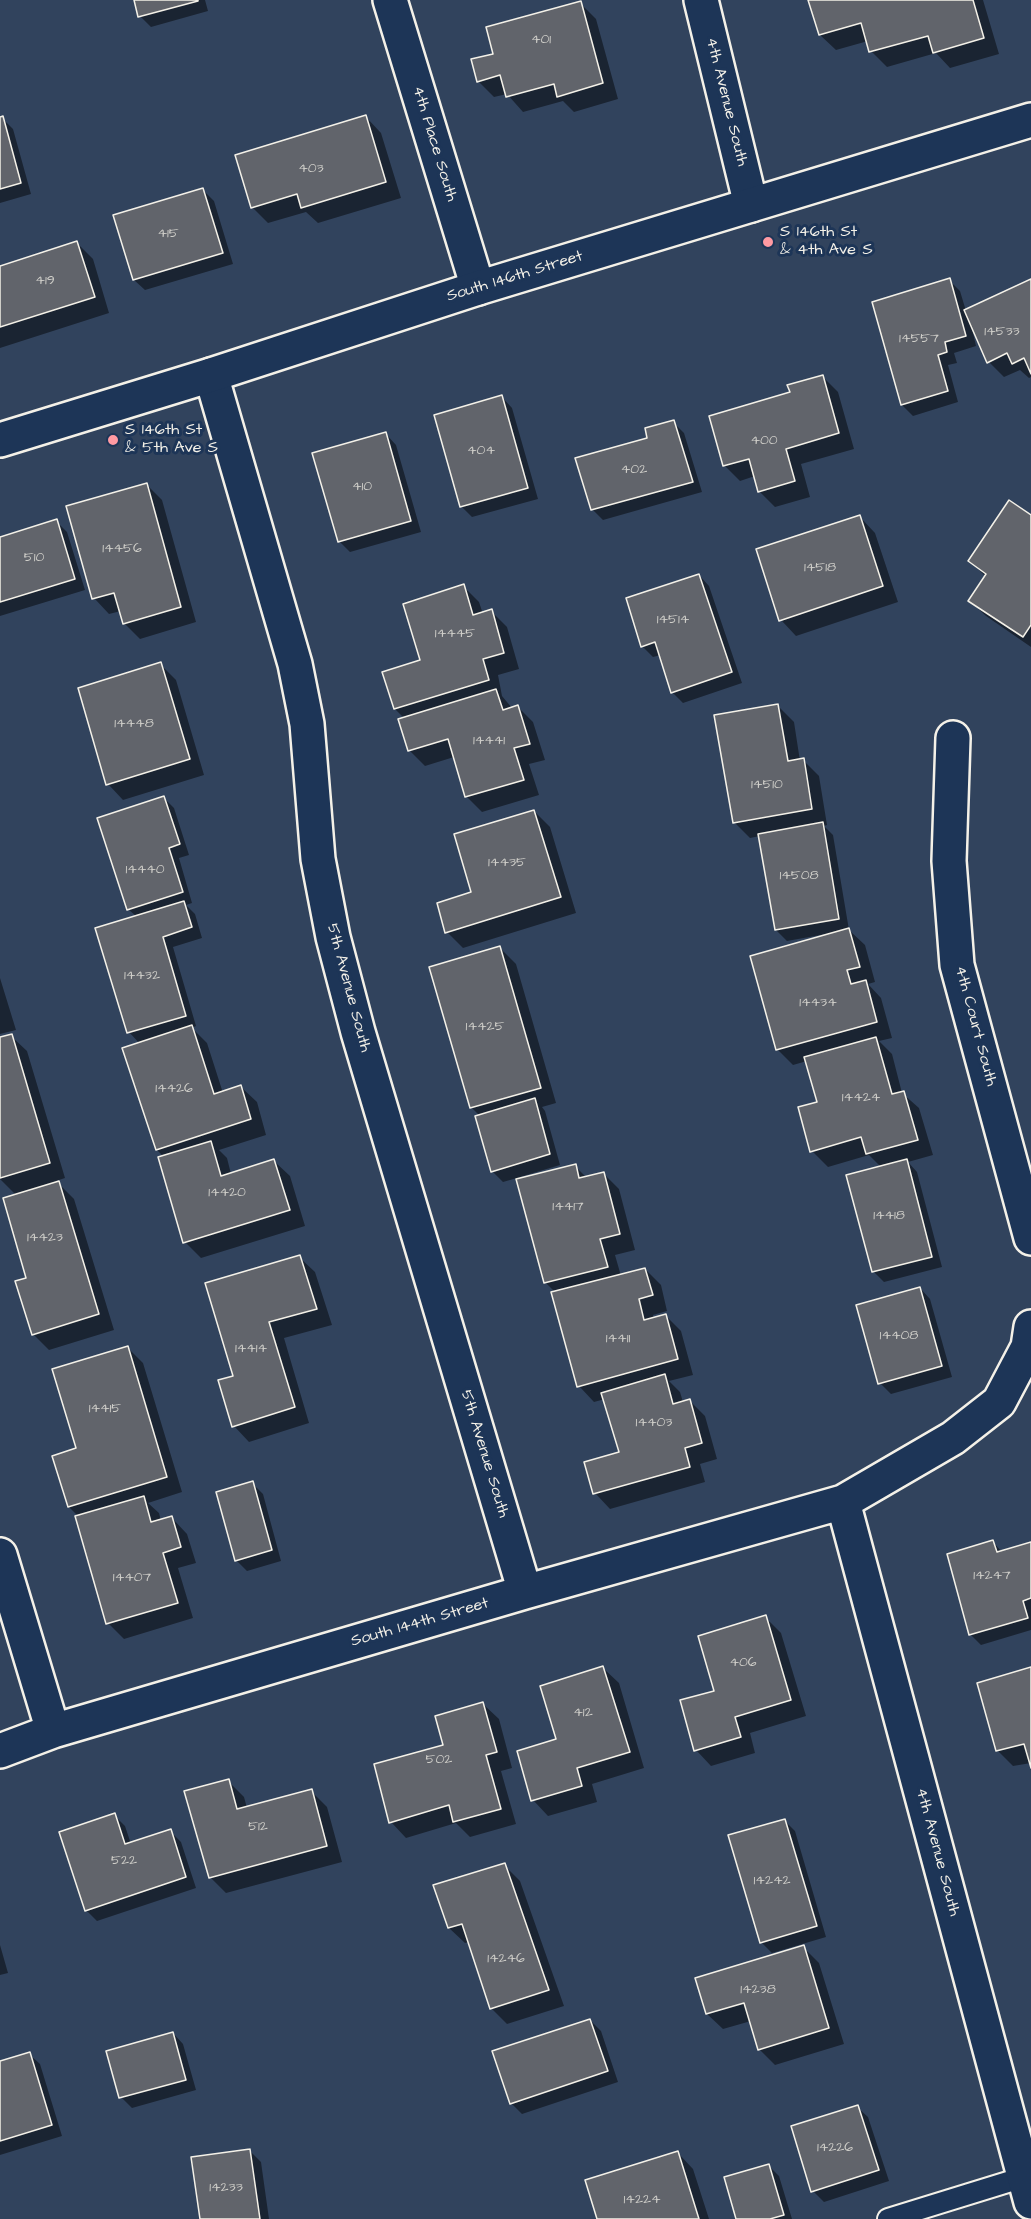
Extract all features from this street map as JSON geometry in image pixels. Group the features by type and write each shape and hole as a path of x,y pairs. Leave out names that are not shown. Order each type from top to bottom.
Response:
{"street":[{"name":"4th Place South","path":"390,0 478,288"},
{"name":"4th Avenue South","path":"701,0 752,205"},
{"name":"South 146th Street","path":"0,440 211,375 478,288 1031,120"},
{"name":"5th Avenue South","path":"211,375 295,664 307,724 318,859 339,958 358,1032 525,1592"},
{"name":"4th Court South","path":"953,738 950,861 957,965 1031,1238"},
{"path":"843,1502 953,1438 999,1402 1028,1347 1031,1327"},
{"name":"4th Avenue South","path":"843,1502 1028,2189"},
{"name":"South 144th Street","path":"0,1751 53,1731 525,1592 843,1502"},
{"path":"0,1556 53,1731"}],"lane":[{"path":"888,2219 1028,2189"}],"building":[{"path":"134,0 198,0 198,1 138,17"},
{"path":"808,0 973,0 984,38 933,53 928,36 869,52 861,23 819,35"},
{"path":"581,1 603,83 557,97 554,84 506,97 500,75 477,82 471,59 493,54 486,27"},
{"path":"366,115 386,182 301,208 297,194 251,208 235,155"},
{"path":"3,116 21,183 0,189 0,117"},
{"path":"203,188 223,253 133,280 113,215"},
{"path":"77,241 95,297 0,327 0,266"},
{"path":"950,278 966,336 945,342 947,352 938,355 948,391 901,405 872,302"},
{"path":"1031,279 1031,374 1024,358 1012,364 1007,353 987,363 964,310"},
{"path":"823,375 839,433 786,449 795,481 758,492 749,459 723,466 709,416 790,392 787,385"},
{"path":"502,395 528,488 460,507 434,415"},
{"path":"674,420 693,482 591,510 575,458 647,438 645,428"},
{"path":"386,432 411,521 338,542 312,453"},
{"path":"147,483 181,607 123,624 114,593 92,599 66,506"},
{"path":"1009,500 1031,515 1031,625 1023,637 968,601 986,574 968,561"},
{"path":"860,515 883,586 779,621 756,549"},
{"path":"57,519 75,579 0,602 0,537"},
{"path":"699,574 732,672 671,693 655,642 641,647 626,598"},
{"path":"464,584 473,615 492,609 504,653 483,659 489,680 394,709 382,672 420,660 403,604"},
{"path":"161,662 190,759 106,785 78,688"},
{"path":"496,689 503,710 518,705 530,744 514,748 524,780 465,797 448,739 408,751 398,719"},
{"path":"778,704 788,761 804,758 812,809 733,823 714,715"},
{"path":"164,796 180,844 169,848 183,892 127,910 97,818"},
{"path":"534,810 561,897 445,933 437,903 471,892 454,834"},
{"path":"823,822 839,919 775,930 758,834"},
{"path":"184,901 192,927 163,937 186,1016 127,1033 95,928"},
{"path":"849,928 860,967 847,970 851,984 866,980 877,1022 776,1050 750,956"},
{"path":"500,946 541,1088 470,1108 429,967"},
{"path":"192,1025 214,1094 241,1085 251,1119 156,1150 122,1048"},
{"path":"12,1034 50,1163 0,1178 0,1037"},
{"path":"876,1037 892,1094 904,1091 918,1140 866,1154 861,1137 810,1152 798,1107 817,1102 804,1057"},
{"path":"535,1098 550,1154 491,1172 475,1116"},
{"path":"211,1141 221,1176 274,1159 290,1210 183,1243 158,1157"},
{"path":"907,1159 932,1257 872,1272 846,1175"},
{"path":"576,1164 579,1178 604,1172 620,1234 600,1239 608,1267 544,1283 516,1179"},
{"path":"59,1181 99,1314 32,1335 15,1281 26,1278 3,1198"},
{"path":"300,1255 317,1309 269,1322 295,1407 232,1427 218,1380 233,1376 205,1283"},
{"path":"645,1268 653,1295 639,1299 644,1320 666,1314 678,1359 577,1387 551,1292"},
{"path":"920,1287 942,1366 878,1384 856,1305"},
{"path":"128,1346 167,1477 68,1507 52,1456 76,1448 52,1369"},
{"path":"665,1374 673,1404 690,1399 702,1443 685,1448 690,1467 593,1494 584,1462 619,1452 601,1393"},
{"path":"253,1481 272,1550 235,1561 216,1492"},
{"path":"144,1496 151,1522 172,1516 181,1547 163,1553 178,1603 106,1624 75,1516"},
{"path":"993,1540 997,1552 1031,1542 1031,1598 1023,1601 1028,1618 969,1635 947,1554"},
{"path":"766,1615 791,1700 735,1717 741,1737 694,1751 680,1700 714,1691 698,1636"},
{"path":"603,1666 630,1752 577,1768 582,1786 531,1801 517,1751 556,1739 540,1686"},
{"path":"1031,1667 1031,1768 1024,1744 996,1751 977,1683"},
{"path":"483,1702 497,1752 486,1755 501,1809 453,1822 449,1805 389,1823 374,1764 443,1745 435,1716"},
{"path":"229,1779 237,1809 312,1789 327,1846 209,1878 184,1791"},
{"path":"115,1813 125,1844 171,1829 186,1877 85,1911 59,1832"},
{"path":"785,1819 817,1926 760,1943 728,1835"},
{"path":"505,1863 549,1990 490,2009 462,1924 448,1928 433,1885"},
{"path":"804,1945 829,2028 758,2050 744,2003 706,2014 695,1978"},
{"path":"590,2019 608,2071 510,2104 492,2051"},
{"path":"173,2032 186,2080 119,2098 106,2051"},
{"path":"30,2052 52,2125 0,2141 0,2061"},
{"path":"858,2105 879,2170 811,2192 791,2126"},
{"path":"250,2149 260,2219 200,2219 191,2157"},
{"path":"678,2151 699,2219 597,2219 585,2180"},
{"path":"769,2164 784,2215 770,2219 736,2219 724,2177"}],"place":[{"name":"S 146th St & 4th Ave S","path":"768,242"},
{"name":"S 146th St & 5th Ave S","path":"113,440"}]}
